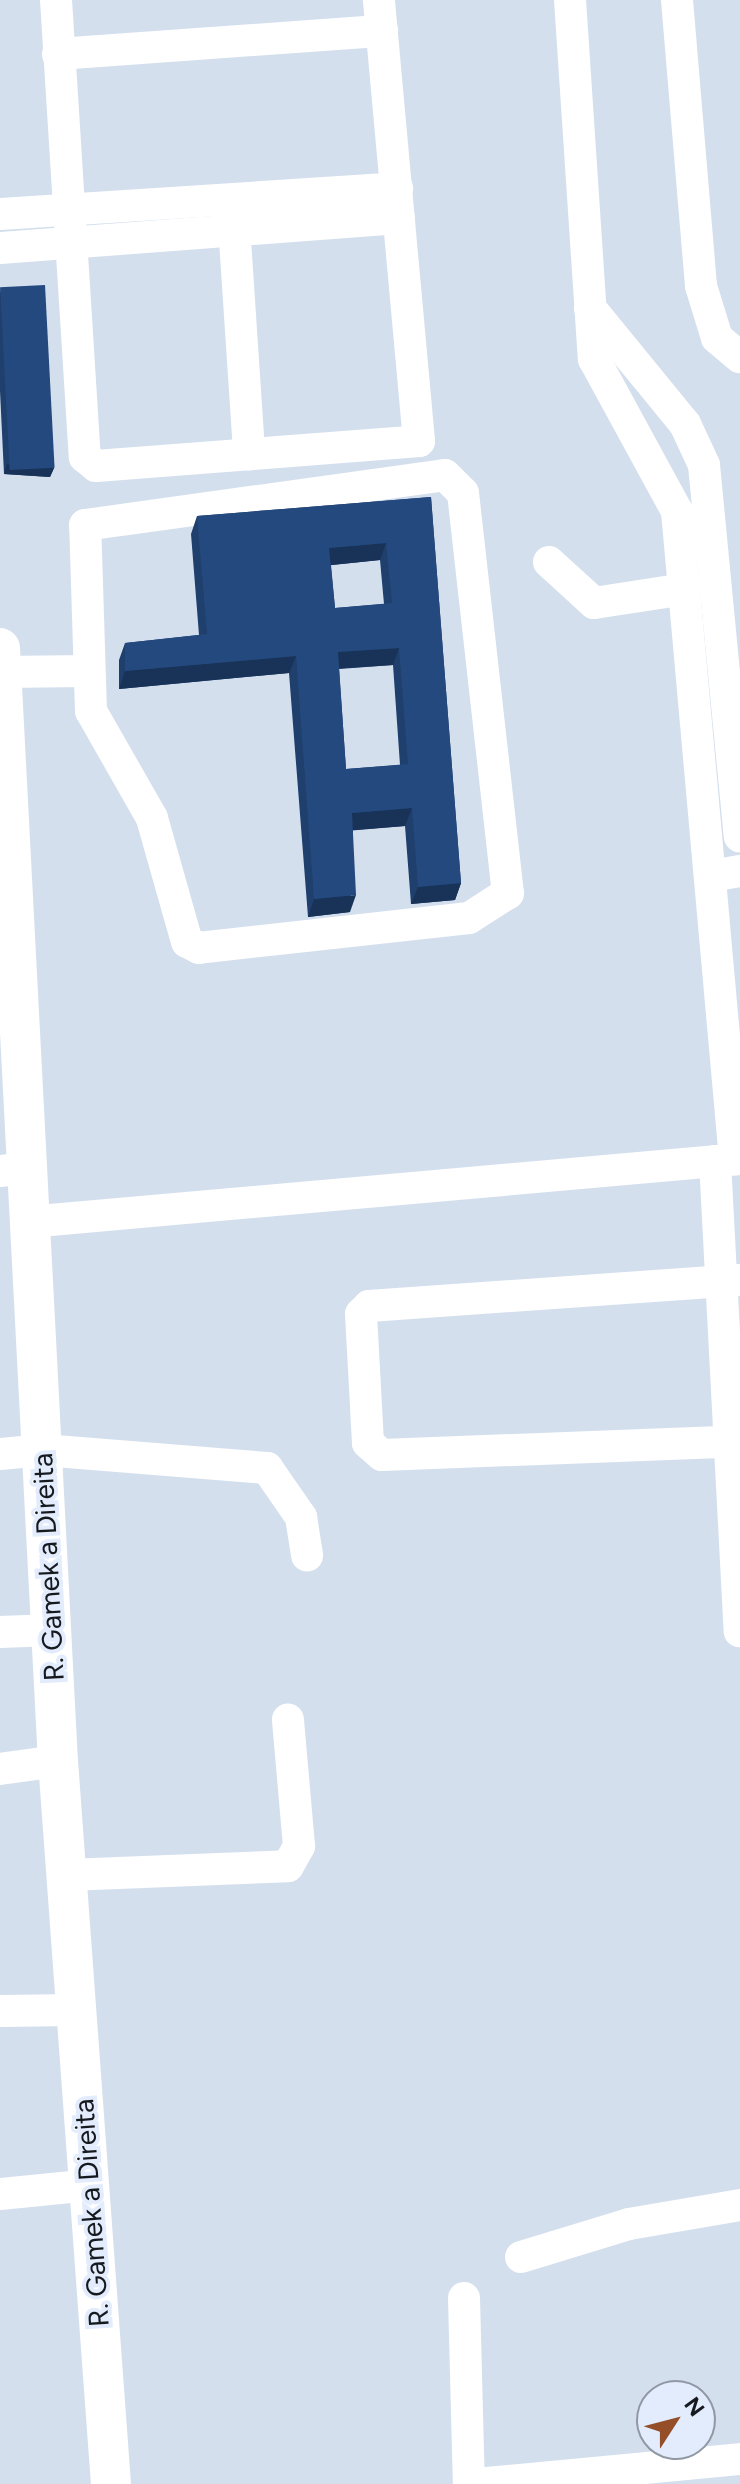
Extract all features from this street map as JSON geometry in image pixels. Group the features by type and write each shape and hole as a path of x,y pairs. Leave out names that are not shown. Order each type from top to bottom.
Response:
{"main road":[{"name":"R. Gamek a Direita","path":"1,660 13,1169 28,1222 58,1761 111,2484"}],"street":[{"path":"56,0 58,54 87,462 419,441 381,16 58,54"},
{"path":"570,0 590,308 598,375 673,497 686,589 722,690 733,1052 731,1281 739,1613"},
{"path":"677,0 701,286 717,338 740,357"},
{"path":"0,214 233,199 398,203"},
{"path":"233,199 249,454"},
{"path":"0,248 235,231 398,203"},
{"path":"590,308 685,424 700,454 722,690 740,836"},
{"path":"445,475 463,493 508,893 469,918 199,948 187,942 152,818 99,732 87,671 80,535 92,520 445,475"},
{"path":"549,562 594,603 686,589"},
{"path":"1,660 87,671"},
{"path":"28,1222 730,1160"},
{"path":"731,1281 369,1306 361,1314 368,1443 382,1455 734,1441"},
{"path":"0,1454 43,1450 267,1468 301,1517 307,1556"},
{"path":"0,1632 52,1630"},
{"path":"68,1875 288,1866 299,1846 288,1719"},
{"path":"0,1769 58,1761"},
{"path":"0,2011 76,2010"},
{"path":"0,2194 90,2185"},
{"path":"521,2257 629,2224 740,2205"},
{"path":"464,2298 469,2484"},
{"path":"476,2484 740,2459"}],"building":[{"path":"45,285 55,468 10,470 0,287"},
{"path":"431,497 461,883 418,887 412,808 352,813 356,895 314,899 296,656 125,671 125,643 207,634 197,516","holes":["386,543 392,603 335,608 329,548","399,648 408,764 346,769 338,652"]}]}
